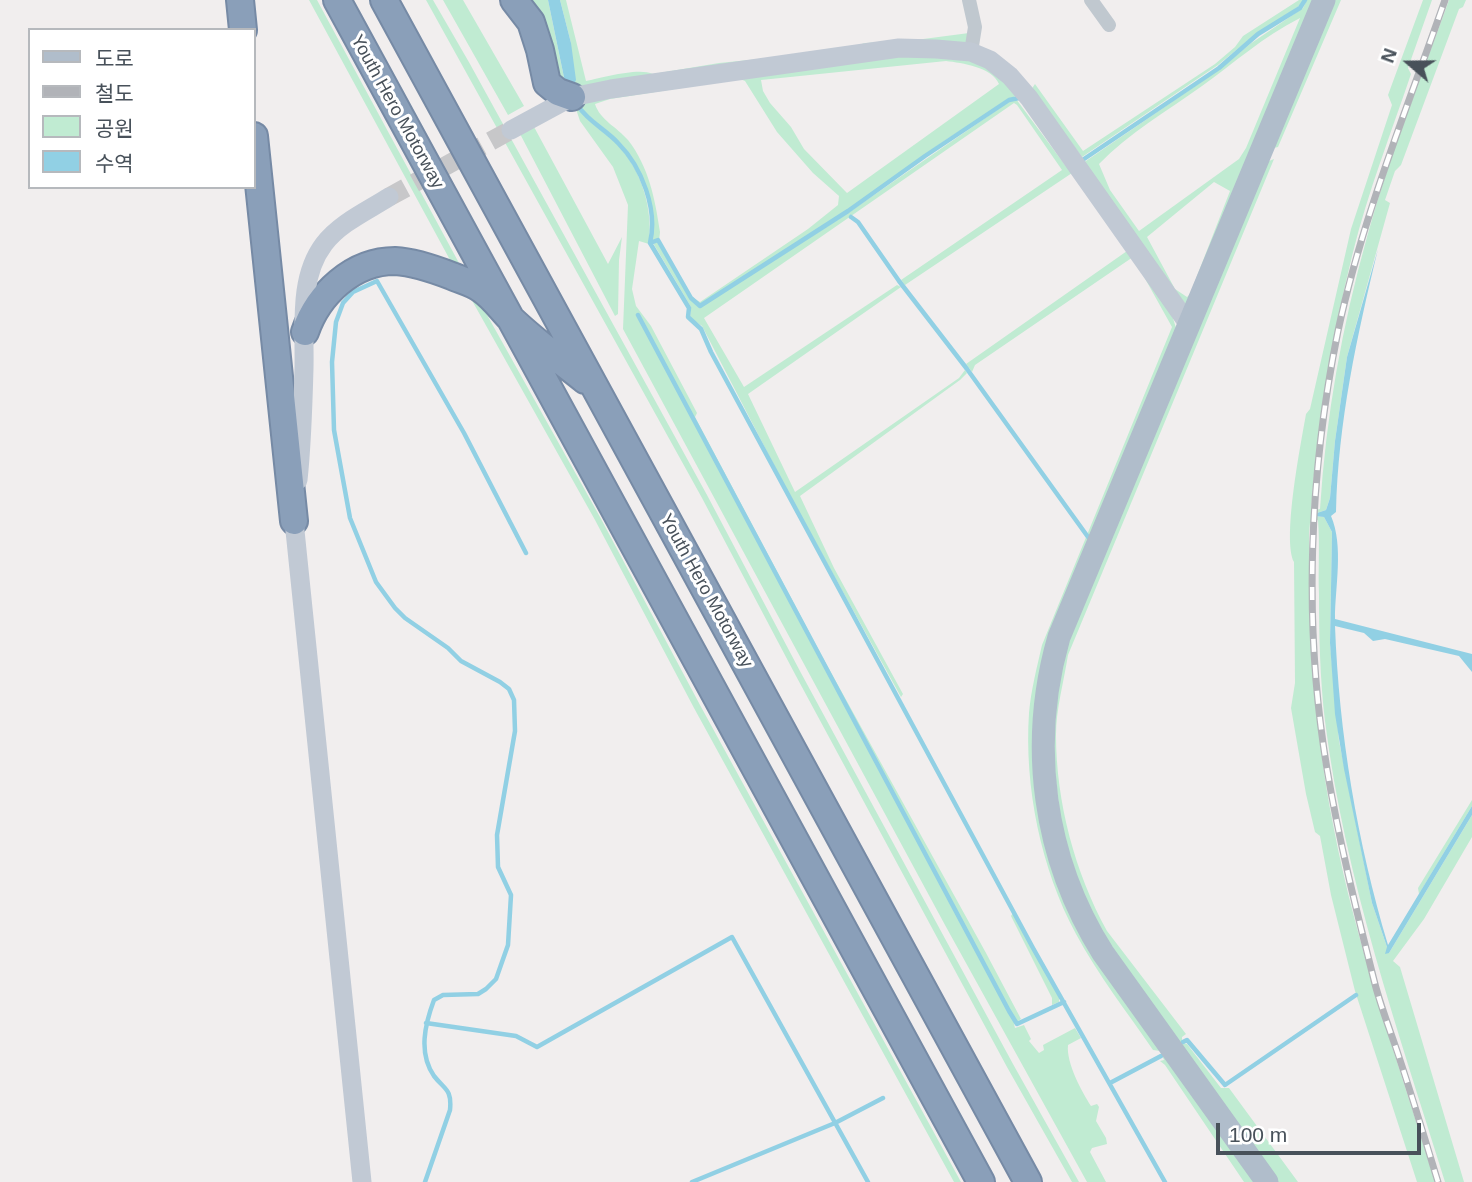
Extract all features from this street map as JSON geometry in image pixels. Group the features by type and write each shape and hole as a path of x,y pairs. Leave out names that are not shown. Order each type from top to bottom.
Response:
{"highway":[{"path":"240,0 243,28"},
{"name":"Youth Hero Motorway","path":"337,0 981,1182"},
{"name":"Youth Hero Motorway","path":"384,0 1028,1182"},
{"path":"514,0 531,22 547,83 558,92 572,97"},
{"path":"256,156 293,521"},
{"path":"305,332 318,303 340,282 366,267 394,261 439,271 479,287 510,318 596,389"}],"main road":[{"path":"1267,1182 1103,953 1084,922 1060,862 1044,779 1042,743 1050,672 1059,636 1324,0"}],"street":[{"path":"970,0 975,27 971,52"},
{"path":"1091,0 1109,24"},
{"path":"511,130 572,97 625,87 899,48 971,52 990,60 1010,76 1029,97 1188,325"},
{"path":"362,1182 293,521 301,448 305,300 313,263 324,244 338,229 388,197"}],"green space":[{"path":"309,0 317,0 466,276 456,271"},
{"path":"426,0 433,0 470,64 1079,1182 1072,1182 1007,1067 702,498"},
{"path":"443,0 463,0 524,106 508,115"},
{"path":"521,0 548,0 566,87 571,43 560,0 566,0 586,81 629,72 653,74 719,63 839,51 865,43 908,41 969,33 974,27 967,43 565,90"},
{"path":"1299,0 1304,0 1218,65 1082,157 1031,90 1035,84 1083,151 1215,64 1235,47 1243,36"},
{"path":"1307,0 1317,0 1186,305 1083,163 1303,8","holes":["1300,18 1239,159 1139,231 1110,190 1099,164 1149,123 1262,41","1214,182 1230,191 1187,297 1175,289 1147,237"]},
{"path":"1332,0 1341,0 1278,147 1270,149"},
{"path":"1423,0 1432,0 1408,68 1411,74 1366,207 1345,284 1321,413 1311,511 1320,509 1336,372 1358,270 1376,207 1449,0 1466,0 1459,9 1401,165 1395,171 1385,200 1390,203 1347,357 1330,498 1326,510 1314,514 1324,517 1332,532 1330,643 1339,741 1372,903 1389,953 1472,815 1472,837 1424,919 1393,961 1400,967 1464,1182 1445,1182 1375,954 1346,839 1323,705 1318,520 1310,523 1309,533 1310,606 1317,716 1333,824 1366,960 1435,1182 1417,1182 1355,991 1331,895 1320,836 1315,832 1306,794 1291,708 1295,683 1291,513 1306,414 1310,409 1351,229 1392,105 1388,95"},
{"path":"901,55 984,62 1017,95 947,139 843,213 700,305 692,297 700,302 808,229 838,205 839,196 813,173 777,132 745,81 740,79 610,99 595,104 605,119 628,140 646,172 660,232 659,241 658,239 652,242 650,202 635,163 619,142 576,101","holes":["946,61 983,70 999,84 847,193 804,149 791,127 770,103 763,91 761,80"]},
{"path":"1016,99 1065,165 1073,166 1151,277 1170,309 1177,331 1047,651 1037,717 1036,750 1042,816 1049,849 1071,911 1090,946 1260,1182 1244,1182 1160,1061 1164,1060 1160,1051 1153,1050 1103,979 1076,934 1044,855 1032,798 1029,713 1042,645 1172,327 1133,257 975,365 972,372 966,364 1127,251 1072,173 905,285 901,280 1062,170 1014,103 704,318 744,387 897,285 901,287 748,394 795,492 959,378 965,370 967,373 800,496 834,568 903,694 901,697 790,496 702,326 690,318 691,307 653,243 657,241 690,299 701,307 845,215"},
{"path":"574,103 626,154 644,191 650,231 649,244 639,241 632,289 636,306 651,326 697,413 695,417 823,658 1021,1019 1014,1024 1015,1028 1024,1025 1031,1039 1029,1041 1039,1053 1044,1050 1043,1045 1075,1028 1081,1038 1068,1045 1068,1052 1083,1093 1091,1106 1097,1104 1099,1107 1096,1121 1107,1144 1092,1148 1090,1152 1106,1182 1087,1182 623,329 628,205 613,167 580,121"},
{"path":"533,125 608,264 622,237 618,314 615,316 518,130"},
{"path":"1274,159 1068,655 1056,735 1059,786 1070,836 1086,885 1107,931 1186,1034 1182,1037 1182,1043 1187,1044 1221,1088 1229,1088 1298,1182 1274,1182 1089,914 1062,830 1052,750 1061,661 1264,163"},
{"path":"465,288 477,297 600,517 961,1182 954,1182 694,708 595,520"},
{"path":"1472,800 1472,806 1419,894 1418,888"},
{"path":"1013,913 1059,996 1059,1002 1052,1005 1052,998 1011,916"}],"water":[{"path":"548,0 560,0 571,43 576,80 574,84 566,87"},
{"path":"1378,249 1350,379 1340,445 1336,512 1331,516 1338,553 1335,619 1472,654 1472,672 1459,656 1385,639 1373,641 1364,633 1335,626 1351,787 1367,866 1388,945 1472,806 1472,815 1389,953 1385,954 1387,947 1372,903 1335,714 1330,643 1332,532 1324,517 1314,516 1326,510 1330,498 1347,357"}],"waterway":[{"path":"1084,159 1219,68 1258,34 1300,8 1305,0"},
{"path":"650,243 658,240 691,298 700,306 848,211 1009,100 1019,98"},
{"path":"578,106 618,143 641,176 652,217 650,243 689,308 688,317 701,329 1033,948 1165,1182"},
{"path":"851,217 858,222 899,281 967,369 1088,537"},
{"path":"425,1182 450,1110 449,1094 434,1076 426,1058 426,1029 434,1000 443,995 478,994 486,989 496,979 508,945 511,895 498,867 497,835 515,731 514,700 509,689 500,682 461,661 395,608 376,582 350,518 334,430 332,362 336,322 343,303 353,292 377,281 464,433 526,553"},
{"path":"638,315 1017,1024 1064,1002"},
{"path":"426,1023 516,1036 537,1047 732,937 868,1182"},
{"path":"1183,1042 1187,1040 1225,1085 1356,995"},
{"path":"1110,1083 1161,1056"},
{"path":"692,1182 835,1123 883,1098"}],"tunnel":[{"path":"389,197 511,130"}],"railway":[{"path":"1438,1182 1377,993 1343,850 1319,715 1312,605 1315,494 1328,385 1338,331 1372,205 1445,0"}]}
